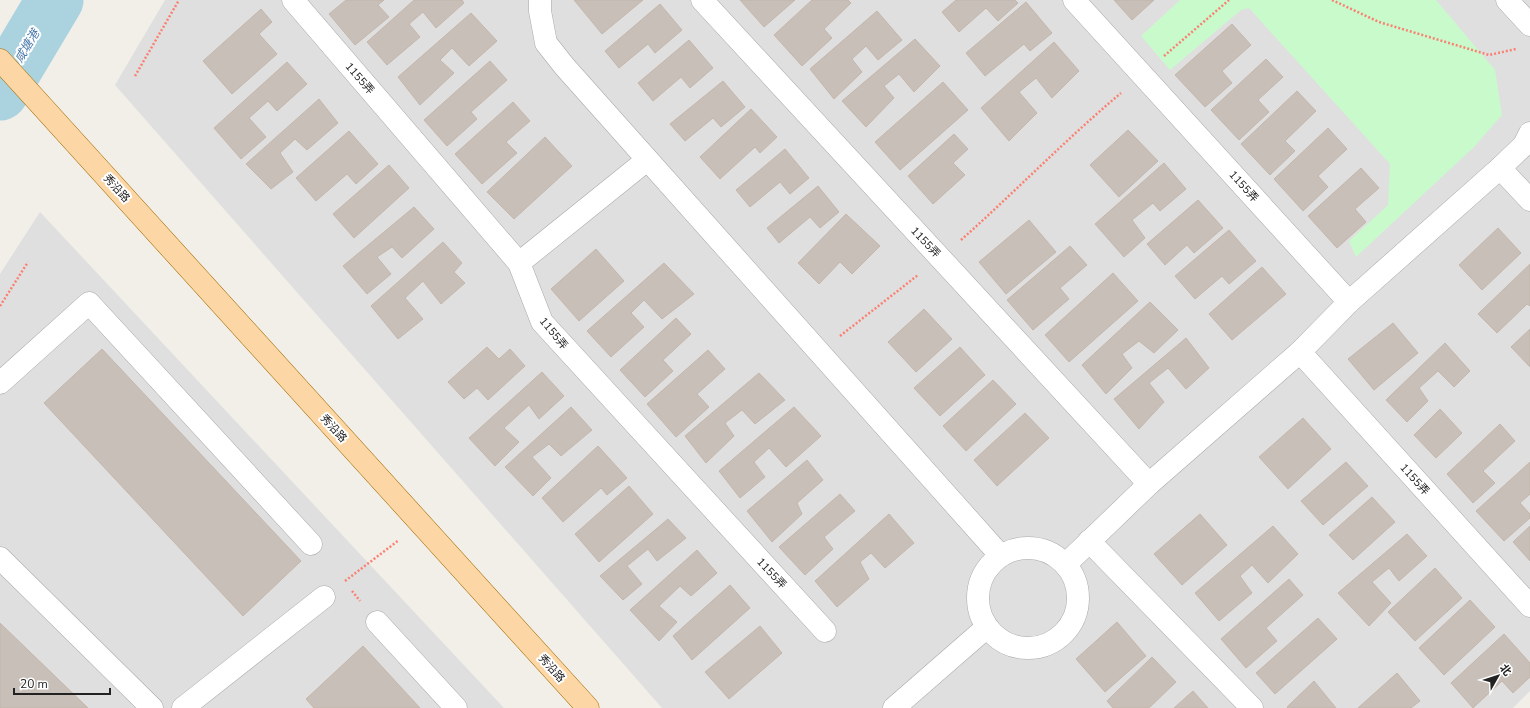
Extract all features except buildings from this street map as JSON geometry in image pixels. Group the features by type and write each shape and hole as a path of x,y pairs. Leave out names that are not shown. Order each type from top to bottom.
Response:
{"main road":[{"name":"秀沿路","path":"0,60 588,708"}],"street":[{"name":"1155弄","path":"293,0 519,263 542,322 825,631"},
{"path":"540,0 540,12 546,43 565,67 1000,555"},
{"name":"1155弄","path":"702,0 1149,484"},
{"name":"1155弄","path":"1074,0 1349,302"},
{"path":"1507,0 1530,25"},
{"path":"1066,564 1089,540 1149,484 1300,352 1349,302 1500,168 1524,145 1530,133"},
{"path":"519,263 647,160"},
{"path":"1500,168 1530,200"},
{"path":"0,383 89,302 311,544"},
{"name":"1155弄","path":"1300,352 1530,606"},
{"path":"1089,540 1252,708"},
{"path":"1023,547 1031,547 1047,550 1066,564 1076,582 1079,600 1076,614 1067,630 1059,638 1042,646 1031,648 1014,646 1001,640 987,627 980,613 978,595 984,572 1000,555 1023,547"},
{"path":"0,558 152,708"},
{"path":"183,708 274,638 324,597"},
{"path":"377,622 456,708"},
{"path":"894,708 987,627"}],"path":[{"path":"135,76 179,0"},
{"path":"820,352 940,258 1018,189 1083,125 1229,0"},
{"path":"1332,0 1379,22 1489,54 1523,47"},
{"path":"0,306 28,262"},
{"path":"368,563 421,524"}],"shaded area":[{"path":"165,0 1530,0 1530,691 1513,708 662,708 115,85"},
{"path":"40,212 504,708 0,708 0,274"}],"green space":[{"path":"1180,0 1436,0 1495,70 1502,115 1474,147 1356,257 1349,241 1388,205 1390,164 1249,8 1241,10 1170,70 1141,36"}],"waterway":[{"name":"咸塘港","path":"0,92 55,0"}]}
